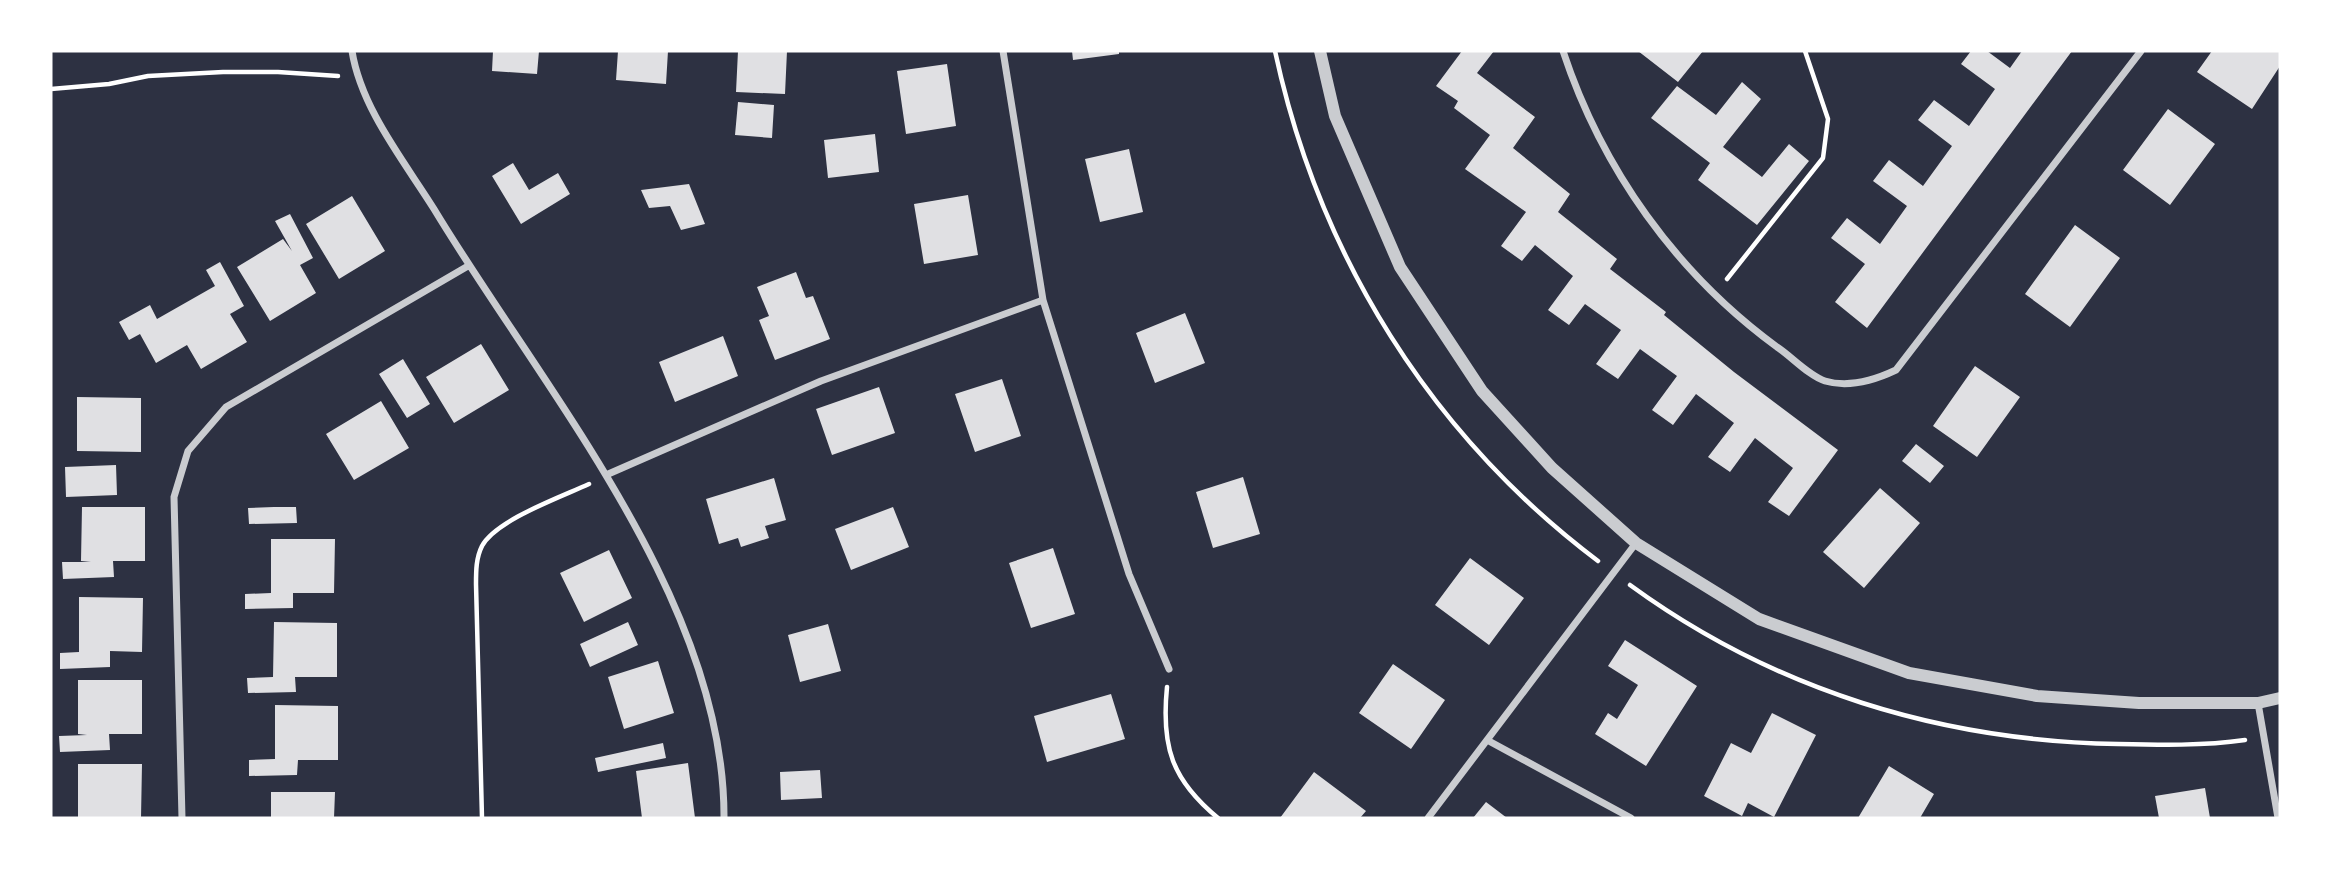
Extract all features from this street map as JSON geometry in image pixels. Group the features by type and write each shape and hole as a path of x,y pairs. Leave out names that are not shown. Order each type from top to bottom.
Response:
{"street":[{"path":"352,51 356,78 468,266 606,475 659,577 695,656 714,730 724,794 724,818"},
{"path":"1003,51 1043,300 1129,574 1168,669"},
{"path":"1320,51 1335,116 1400,267 1482,391 1552,468 1636,543 1759,619 1909,673 2037,696 2138,704 2258,703 2280,698"},
{"path":"1563,51 1578,97 1617,175 1679,258 1744,322 1824,381 1871,382 1896,370 2141,51"},
{"path":"182,818 174,497 188,451 226,407 468,266"},
{"path":"606,475 821,381 1043,300"},
{"path":"1428,818 1636,543"},
{"path":"2258,703 2278,818"},
{"path":"1487,740 1631,818"}],"path":[{"path":"1275,51 1305,158 1332,228 1369,303 1410,369 1451,423 1561,533 1664,610 1730,650 1817,690 1895,715 1977,733 2079,744 2180,746 2225,742"},
{"path":"1715,294 1823,158 1828,119 1805,51"},
{"path":"51,89 109,84 148,76 223,72 278,72 356,78"},
{"path":"482,818 476,584 479,553 486,540 505,525 606,475"},
{"path":"1168,669 1165,711 1169,748 1177,771 1192,796 1218,818"}],"building":[{"path":"493,51 539,51 537,74 492,71"},
{"path":"618,51 668,51 666,84 616,80"},
{"path":"738,51 787,51 785,94 736,92"},
{"path":"1072,51 1119,51 1119,54 1073,60"},
{"path":"1462,51 1494,51 1477,73 1535,117 1513,148 1570,194 1558,212 1617,259 1610,269 1666,312 1664,315 1734,372 1838,450 1789,516 1768,502 1793,468 1755,438 1730,472 1708,457 1734,423 1696,394 1673,425 1652,410 1677,376 1640,349 1618,379 1596,364 1621,330 1585,304 1569,325 1548,310 1573,276 1535,245 1522,261 1501,246 1526,212 1465,169 1490,135 1454,108 1458,101 1436,86"},
{"path":"1638,51 1703,51 1678,82"},
{"path":"1971,51 1987,51 2010,68 2022,51 2072,51 1867,328 1835,302 1865,264 1831,238 1847,218 1880,244 1907,206 1873,181 1889,160 1923,186 1952,146 1918,120 1934,100 1969,126 1995,89 1961,64"},
{"path":"2212,51 2280,51 2280,66 2252,109 2197,72"},
{"path":"947,64 956,126 906,134 897,71"},
{"path":"1742,82 1761,99 1723,147 1762,177 1789,144 1809,161 1757,225 1698,180 1710,163 1651,118 1677,86 1716,115"},
{"path":"738,102 774,105 772,138 735,135"},
{"path":"2168,109 2215,144 2170,205 2123,170"},
{"path":"875,134 879,172 828,178 824,140"},
{"path":"1129,149 1143,212 1100,222 1085,159"},
{"path":"513,163 529,190 558,173 570,194 521,224 492,176"},
{"path":"689,184 705,224 681,230 670,206 649,208 641,190"},
{"path":"968,195 978,255 924,264 914,204"},
{"path":"352,196 385,251 339,279 306,224"},
{"path":"290,214 313,258 300,265 316,293 270,321 237,267 283,239 292,251 275,221"},
{"path":"2075,225 2120,258 2070,327 2025,294"},
{"path":"220,262 244,306 230,314 247,342 201,369 187,345 156,363 140,334 129,340 119,322 150,305 157,319 215,286 206,270"},
{"path":"796,272 806,298 813,296 830,339 775,360 759,320 769,316 757,287"},
{"path":"1185,313 1205,363 1155,383 1136,333"},
{"path":"723,336 738,376 675,402 659,362"},
{"path":"481,344 509,390 454,423 426,377"},
{"path":"403,359 430,404 407,418 379,374"},
{"path":"1975,366 2020,397 1977,457 1933,426"},
{"path":"1002,379 1021,436 975,452 955,394"},
{"path":"879,387 895,433 832,455 816,409"},
{"path":"77,397 141,398 141,452 77,451"},
{"path":"381,401 409,448 354,480 326,434"},
{"path":"1916,444 1944,466 1930,483 1902,461"},
{"path":"116,465 117,495 66,497 65,467"},
{"path":"1243,477 1260,534 1213,548 1196,492"},
{"path":"774,478 786,520 765,526 769,538 741,547 738,538 719,544 706,499"},
{"path":"1880,488 1920,523 1864,588 1823,552"},
{"path":"82,507 145,507 145,561 113,561 114,577 63,579 62,562 91,562 81,561"},
{"path":"296,507 297,523 249,524 248,508"},
{"path":"893,507 909,547 851,570 835,529"},
{"path":"271,539 335,539 334,593 293,593 293,608 245,609 245,594 271,593"},
{"path":"1053,548 1075,614 1031,628 1009,563"},
{"path":"609,550 632,598 584,622 560,573"},
{"path":"1470,558 1524,598 1489,645 1435,605"},
{"path":"79,597 143,598 142,652 110,651 110,667 60,669 60,653 79,652"},
{"path":"274,622 337,623 337,677 295,677 296,692 248,693 247,678 273,677"},
{"path":"628,622 638,645 590,667 580,644"},
{"path":"828,624 841,671 800,682 788,635"},
{"path":"1625,640 1697,686 1646,766 1595,734 1608,713 1617,719 1638,685 1608,666"},
{"path":"658,661 674,713 624,729 608,677"},
{"path":"1393,664 1445,700 1411,749 1359,713"},
{"path":"78,680 142,680 142,734 109,734 110,750 60,752 59,736 87,735 78,734"},
{"path":"1111,694 1125,739 1047,762 1034,716"},
{"path":"275,705 338,706 338,760 298,760 297,775 249,776 249,760 275,759"},
{"path":"1772,713 1816,735 1774,817 1748,803 1742,816 1704,796 1731,743 1751,753"},
{"path":"663,743 666,758 598,772 595,758"},
{"path":"688,763 695,818 642,818 636,771"},
{"path":"78,764 142,764 141,818 78,818"},
{"path":"1889,766 1934,794 1920,818 1858,818"},
{"path":"820,770 822,798 781,800 780,772"},
{"path":"1314,772 1366,811 1360,818 1280,818"},
{"path":"2205,788 2210,818 2159,818 2155,796"},
{"path":"271,792 335,792 334,818 271,818"},
{"path":"1486,802 1507,818 1473,818"}]}
